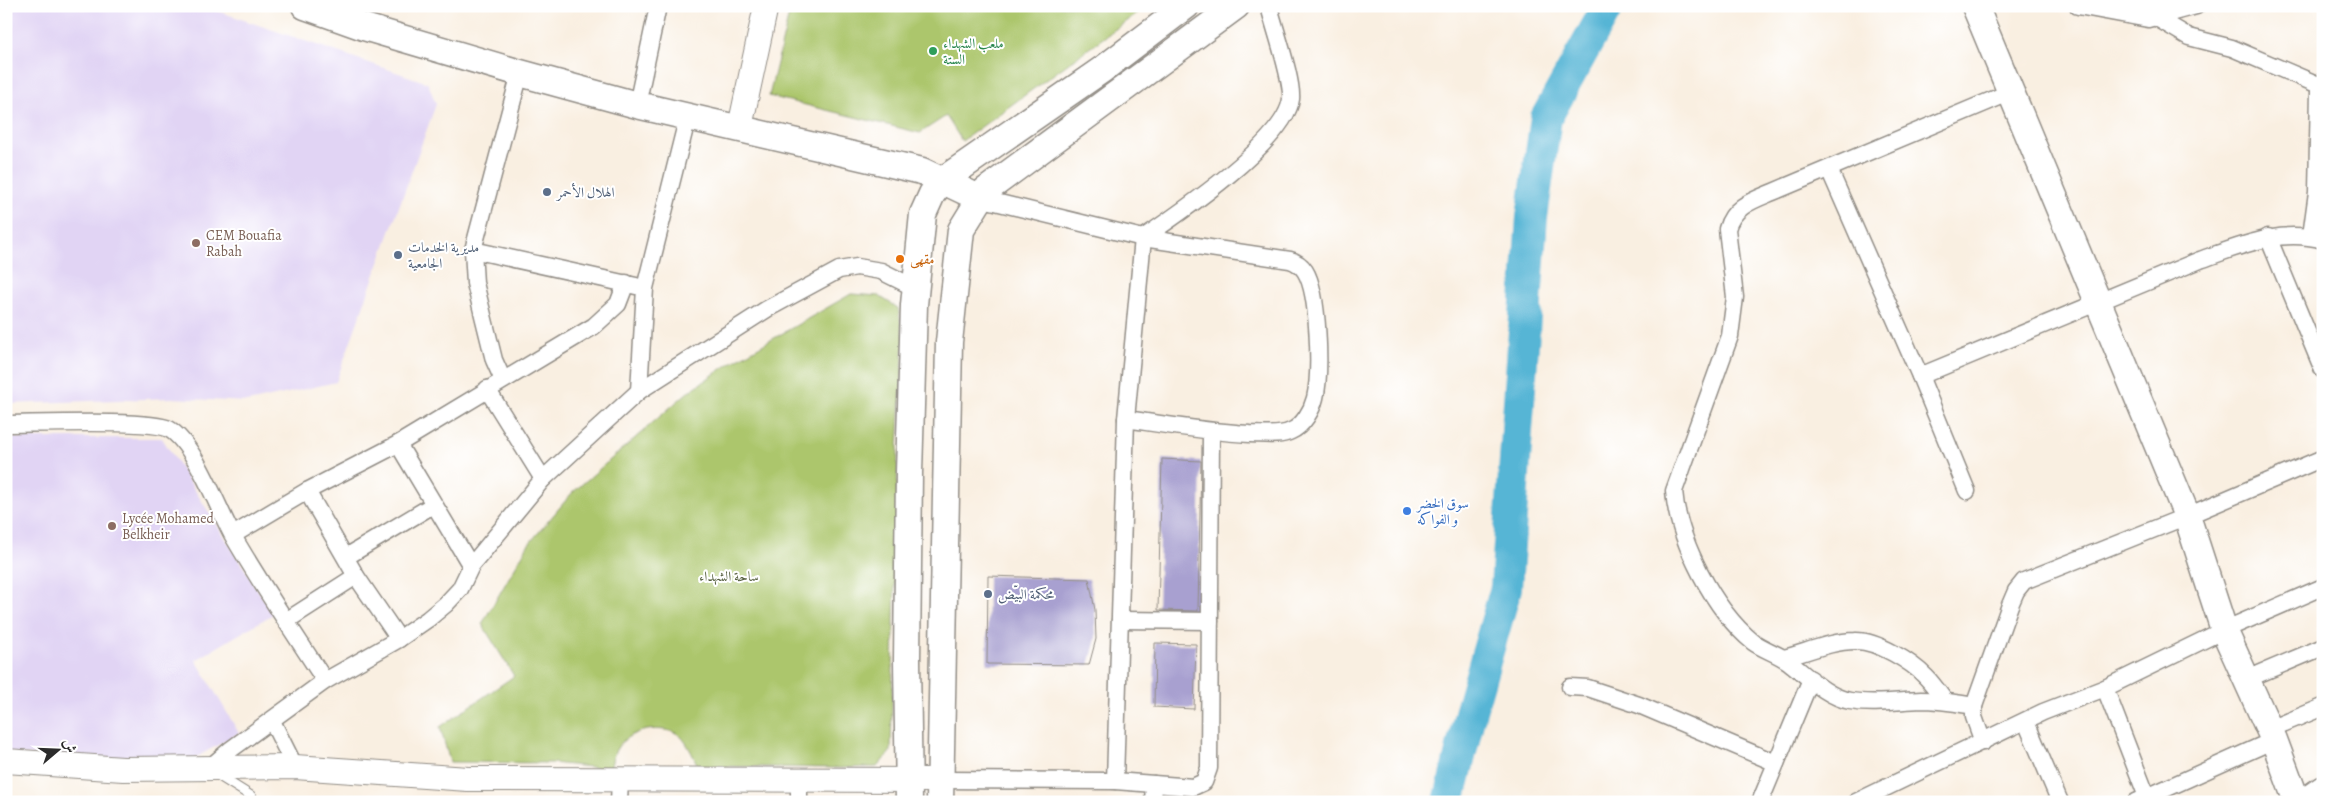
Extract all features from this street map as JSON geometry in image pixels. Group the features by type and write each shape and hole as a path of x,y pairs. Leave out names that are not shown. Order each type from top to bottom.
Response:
{"main road":[{"path":"305,6 364,27 637,105 922,171 979,198"},
{"path":"909,792 907,660 909,473 915,288 923,214 932,194 943,180 1103,69 1186,6"},
{"path":"940,791 950,342 961,230 985,191 1236,6"},
{"path":"1975,6 2187,516 2224,630 2271,735 2297,802"},
{"path":"907,660 942,665"},
{"path":"2304,802 2323,789"}],"street":[{"path":"637,105 658,6"},
{"path":"740,128 766,6"},
{"path":"1143,238 1173,218 1248,158 1271,134 1284,114 1291,99 1289,84 1269,6"},
{"path":"2078,6 2142,19 2157,18 2196,6"},
{"path":"1920,376 2200,260 2268,237 2317,238 2322,84 2232,48 2189,36 2157,18"},
{"path":"503,380 494,360 475,283 472,250 520,73"},
{"path":"1974,706 1945,701 1873,703 1848,700 1830,694 1784,658 1755,643 1735,625 1706,582 1688,545 1675,508 1674,491 1730,336 1735,296 1727,229 1730,219 1735,212 1747,204 2010,92"},
{"path":"639,391 645,288 688,116"},
{"path":"1828,169 1920,376 1967,490"},
{"path":"979,198 1143,238 1290,260 1300,264 1308,277 1314,296 1318,334 1315,398 1307,417 1300,426 1290,432 1272,435 1211,432 1126,419"},
{"path":"2268,237 2323,370"},
{"path":"1115,781 1126,419 1143,238"},
{"path":"472,250 645,288"},
{"path":"208,769 230,750 325,681 399,639 446,604 460,589 471,566 543,479 639,391 767,309 839,270 857,267 881,271 915,288"},
{"path":"233,535 307,491 398,444 594,326 618,304 626,283"},
{"path":"487,389 543,479"},
{"path":"6,424 158,425 169,429 178,436 200,470 233,535 325,681"},
{"path":"6,761 123,768 295,767 468,779 617,795 799,791 909,792 1115,781 1193,787 1200,785 1206,778 1209,768 1211,432"},
{"path":"398,444 471,566"},
{"path":"1983,742 1974,717 1974,706 2016,590 2024,582 2323,458"},
{"path":"307,491 356,576 399,639"},
{"path":"346,557 433,505"},
{"path":"286,621 356,576"},
{"path":"1856,802 2026,722 2043,712 2105,688 2224,630 2323,587"},
{"path":"1120,620 1210,621"},
{"path":"1784,658 1856,640 1871,644 1898,656 1925,676 1945,701"},
{"path":"2247,679 2323,647"},
{"path":"1760,802 1811,679"},
{"path":"1570,687 1588,688 1639,705 1776,763"},
{"path":"2105,688 2144,800 2323,706"},
{"path":"272,721 295,767"},
{"path":"2026,722 2060,802"},
{"path":"1153,802 1154,784"}],"lane":[{"path":"208,769 251,796 256,802"}],"shaded area":[{"name":"CEM Bouafia Rabah","path":"6,6 203,6 428,83 436,104 336,382 248,402 172,398 6,404"},
{"name":"Lycée Mohamed Belkheir","path":"6,438 162,438 273,614 196,660 239,733 186,763 6,754"}],"green space":[{"name":"ملعب الشهداء الستة","path":"791,6 1147,6 962,141 946,116 920,133 769,96"},
{"name":"ساحة الشهداء","path":"851,294 879,296 898,308 904,339 898,450 891,751 877,767 698,766 680,735 660,729 643,731 627,738 615,752 610,769 552,763 450,762 440,727 514,676 482,624 528,545 572,493 688,392 729,364"}],"building":[{"path":"1162,459 1201,461 1198,611 1158,610"},
{"path":"988,576 1089,579 1095,610 1096,639 1089,665 987,664"},
{"path":"1155,643 1196,644 1194,709 1154,707"}],"waterway":[{"path":"1449,802 1470,714 1506,588 1532,217 1546,118 1608,6"}],"place":[{"name":"ملعب الشهداء الستة","path":"933,51"},
{"name":"الهلال الأحمر","path":"547,192"},
{"name":"CEM Bouafia Rabah","path":"196,243"},
{"name":"مديرية الخدمات الجامعية","path":"398,255"},
{"name":"مقهى","path":"900,259"},
{"name":"سوق الخضر و الفواكه","path":"1407,511"},
{"name":"Lycée Mohamed Belkheir","path":"112,526"},
{"name":"محكمة البيّض","path":"988,594"}]}
